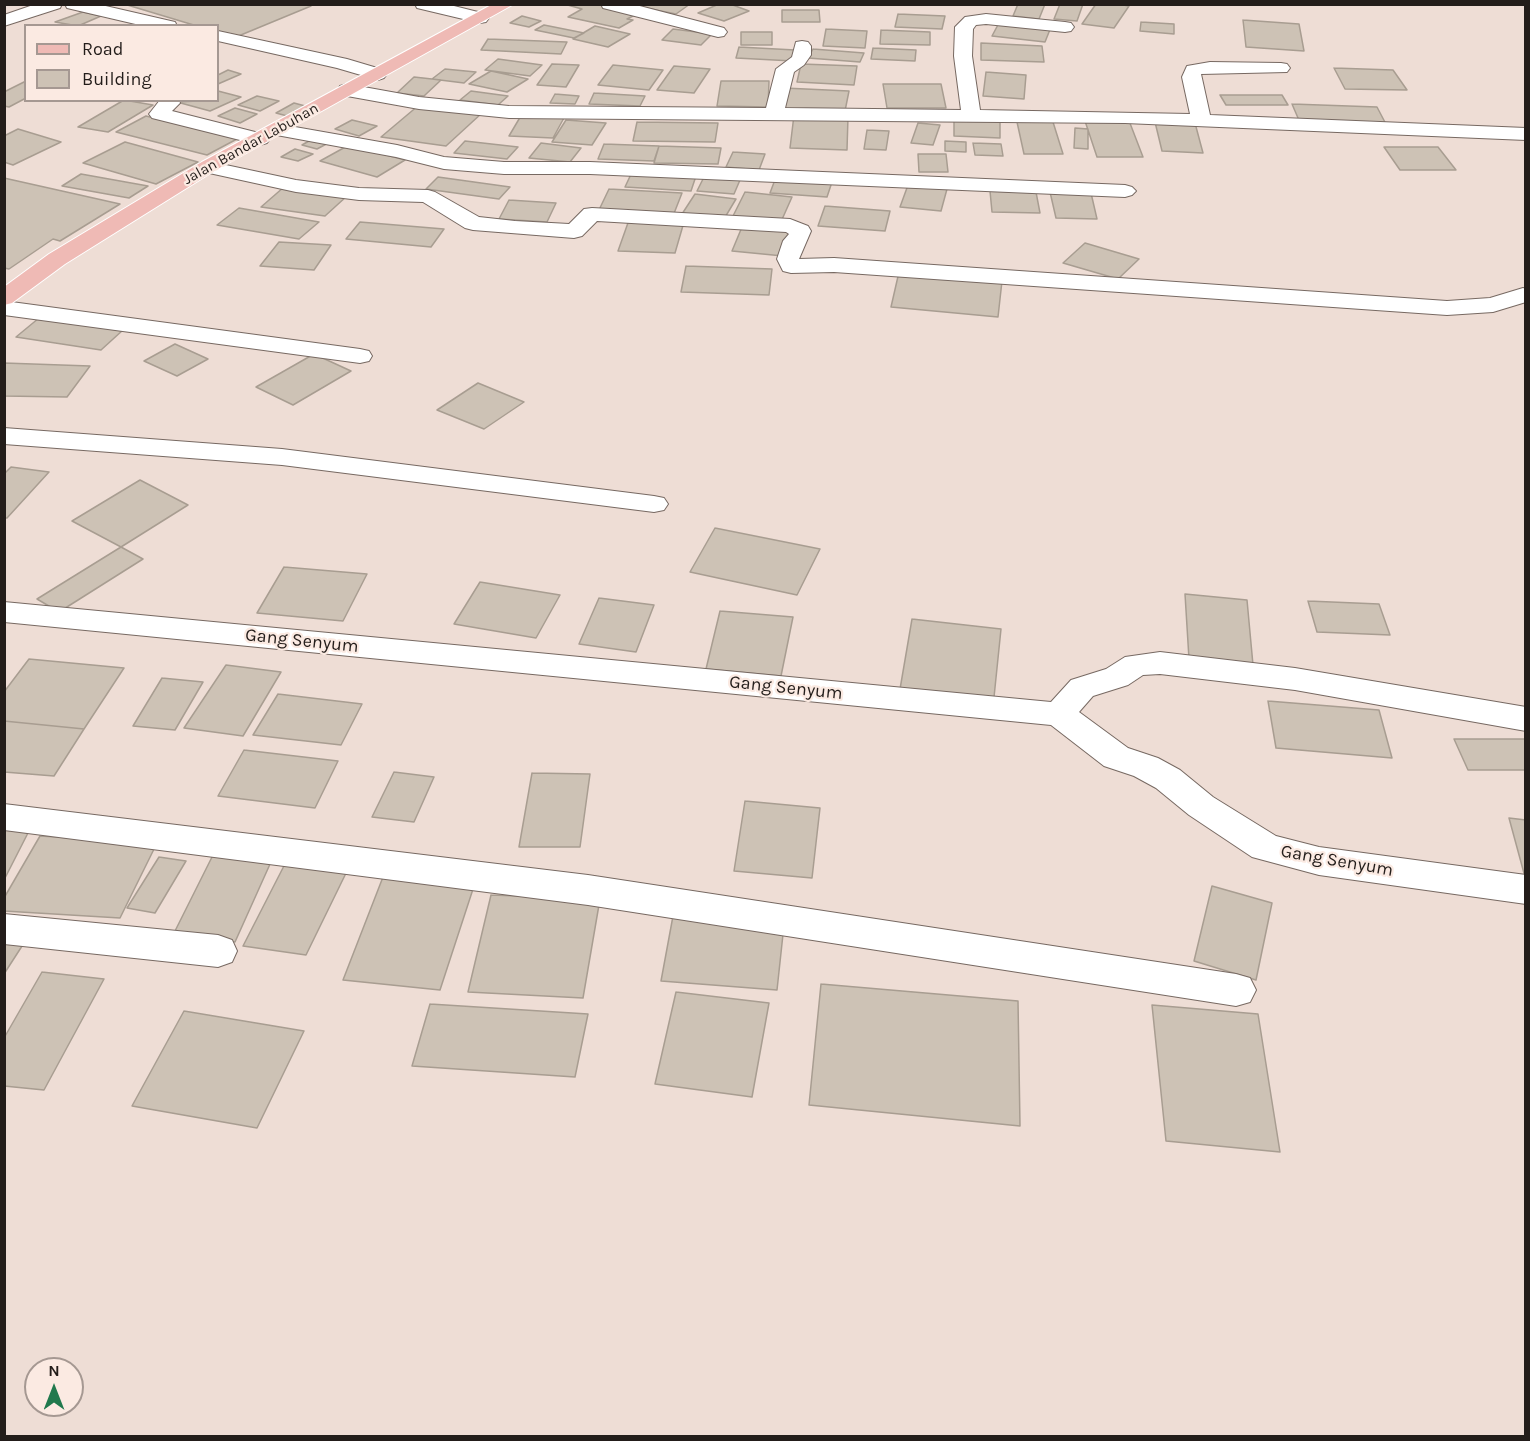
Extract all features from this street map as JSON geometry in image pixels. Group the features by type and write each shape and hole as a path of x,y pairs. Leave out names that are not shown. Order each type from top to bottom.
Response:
{"main road":[{"name":"Jalan Bandar Labuhan","path":"4,298 57,259 207,167 506,4"}],"street":[{"path":"4,21 54,4"},
{"path":"73,4 160,24"},
{"path":"423,4 480,18"},
{"path":"609,4 718,32"},
{"path":"971,115 963,56 964,27 971,21 986,19 1065,27"},
{"path":"219,36 341,63 378,74"},
{"path":"774,113 785,69 798,61 802,55 802,46"},
{"path":"1202,122 1191,77 1193,70 1210,67 1281,68"},
{"path":"347,90 419,103 509,112 1125,117 1526,134"},
{"path":"170,102 159,114 269,135 397,151 444,163 504,168 590,168 1125,190"},
{"path":"207,167 296,186 359,194 428,196 473,223 515,228 574,231 592,214 790,226 800,231 788,259 791,266 834,265 1447,308 1493,305 1523,296"},
{"path":"4,308 360,356"},
{"path":"4,436 282,457 654,504"},
{"name":"Gang Senyum","path":"4,612 1059,714 1116,757 1146,767 1168,779 1201,806 1265,847 1319,861 1526,890"},
{"path":"1059,714 1082,688 1117,677 1136,665 1160,663 1295,679 1526,718"},
{"path":"4,818 588,890 1236,990"},
{"path":"4,929 218,951"}],"building":[{"path":"124,4 306,4 311,6 236,37 219,31 219,24 190,24"},
{"path":"564,4 601,4 637,14 627,19 633,20 619,28 568,17 582,9"},
{"path":"626,4 690,4 676,14"},
{"path":"719,4 730,4 749,11 724,21 698,13"},
{"path":"1018,4 1045,4 1039,19 1013,16"},
{"path":"1060,4 1083,4 1077,21 1054,19"},
{"path":"1096,4 1129,6 1114,28 1082,24"},
{"path":"782,10 819,10 820,22 782,22"},
{"path":"83,12 101,16 83,24 55,22"},
{"path":"898,14 945,16 942,29 895,27"},
{"path":"522,16 541,21 529,27 510,23"},
{"path":"1243,20 1299,24 1304,51 1246,47"},
{"path":"1000,21 1051,27 1045,42 992,36"},
{"path":"1141,22 1174,24 1174,34 1140,31"},
{"path":"544,25 584,33 574,38 535,30"},
{"path":"595,26 630,34 608,47 573,39"},
{"path":"673,29 712,34 701,45 662,40"},
{"path":"826,29 867,31 865,48 823,46"},
{"path":"881,30 930,32 930,45 880,44"},
{"path":"741,32 772,32 772,45 741,45"},
{"path":"488,39 567,42 561,54 481,50"},
{"path":"981,43 1042,46 1044,62 981,60"},
{"path":"739,47 795,50 793,61 736,58"},
{"path":"873,48 916,50 915,61 871,59"},
{"path":"813,49 864,53 860,62 808,58"},
{"path":"498,59 542,65 530,76 485,70"},
{"path":"552,64 579,65 566,87 537,85"},
{"path":"801,64 857,66 854,85 797,82"},
{"path":"613,65 663,70 649,90 598,85"},
{"path":"674,66 710,69 694,93 657,90"},
{"path":"1334,68 1393,70 1407,90 1345,89"},
{"path":"445,69 476,72 464,83 432,79"},
{"path":"228,70 241,74 219,84 219,74"},
{"path":"491,71 528,79 507,92 469,84"},
{"path":"986,72 1026,75 1024,99 983,96"},
{"path":"414,77 441,80 424,96 397,93"},
{"path":"721,81 769,81 768,107 717,106"},
{"path":"24,82 24,99 9,107 4,106 4,92"},
{"path":"883,84 941,84 946,108 887,108"},
{"path":"784,88 849,91 845,111 778,108"},
{"path":"219,91 241,97 210,111 177,102 219,102"},
{"path":"471,91 508,96 498,105 460,100"},
{"path":"594,93 645,96 640,106 589,104"},
{"path":"555,94 579,96 575,104 550,103"},
{"path":"1220,95 1282,95 1288,105 1226,105"},
{"path":"257,96 279,101 260,111 238,105"},
{"path":"121,102 153,105 108,132 78,127"},
{"path":"294,103 309,107 291,117 276,113"},
{"path":"1292,104 1377,107 1388,128 1301,125"},
{"path":"419,105 482,113 446,146 381,137"},
{"path":"235,108 257,114 240,123 218,116"},
{"path":"522,114 565,116 553,138 509,136"},
{"path":"794,115 848,117 847,150 790,148"},
{"path":"146,116 237,139 207,155 116,132"},
{"path":"1084,118 1128,118 1143,157 1097,157"},
{"path":"954,119 1000,120 1000,138 954,136"},
{"path":"352,120 377,126 359,136 335,129"},
{"path":"566,120 606,123 592,145 552,142"},
{"path":"637,122 718,123 715,142 633,141"},
{"path":"1017,122 1053,122 1063,154 1024,154"},
{"path":"1155,122 1195,123 1203,153 1162,151"},
{"path":"918,123 940,125 933,145 911,143"},
{"path":"1075,128 1088,129 1088,149 1074,148"},
{"path":"18,129 61,142 13,165 4,162 4,136"},
{"path":"867,130 889,131 886,150 864,149"},
{"path":"316,137 332,141 317,149 302,145"},
{"path":"465,141 518,147 507,159 454,153"},
{"path":"945,141 966,142 966,152 945,151"},
{"path":"125,142 198,162 156,184 83,163"},
{"path":"541,143 581,148 570,162 529,158"},
{"path":"973,143 1001,144 1003,156 975,155"},
{"path":"604,144 659,146 654,161 598,159"},
{"path":"349,145 405,160 377,177 320,161"},
{"path":"659,146 721,148 718,164 654,163"},
{"path":"1384,147 1438,147 1456,170 1400,170"},
{"path":"295,149 313,154 298,161 281,157"},
{"path":"733,152 765,154 759,170 726,167"},
{"path":"918,154 946,154 948,172 919,172"},
{"path":"632,172 696,176 691,191 625,187"},
{"path":"81,174 148,186 129,198 62,186"},
{"path":"438,177 510,187 499,199 426,189"},
{"path":"704,177 740,180 734,194 697,191"},
{"path":"776,177 832,182 827,197 770,193"},
{"path":"4,178 120,204 60,241 53,239 9,269 4,268"},
{"path":"908,185 947,189 941,211 900,207"},
{"path":"284,187 347,196 325,216 261,207"},
{"path":"609,189 682,193 673,216 598,212"},
{"path":"990,191 1036,192 1040,213 992,212"},
{"path":"745,192 792,197 780,224 731,220"},
{"path":"1050,192 1091,193 1097,219 1056,218"},
{"path":"695,194 736,199 724,219 682,214"},
{"path":"509,200 556,203 547,222 499,219"},
{"path":"825,206 890,211 885,231 818,226"},
{"path":"239,208 319,222 299,239 217,225"},
{"path":"629,220 684,222 675,253 618,251"},
{"path":"360,222 444,229 431,247 346,239"},
{"path":"742,227 792,232 783,256 732,251"},
{"path":"279,242 331,245 314,270 260,266"},
{"path":"1085,243 1139,259 1118,279 1063,263"},
{"path":"686,266 772,269 769,295 681,292"},
{"path":"899,272 1002,281 998,317 891,307"},
{"path":"39,318 123,330 101,350 16,337"},
{"path":"175,344 208,359 177,376 144,361"},
{"path":"314,354 351,371 293,405 256,387"},
{"path":"4,363 90,366 67,397 4,396"},
{"path":"478,383 524,402 484,429 437,410"},
{"path":"11,467 49,472 7,518 4,518 4,474"},
{"path":"140,480 188,505 121,547 72,521"},
{"path":"715,528 820,549 797,595 690,572"},
{"path":"121,547 143,559 59,612 37,599"},
{"path":"284,567 367,574 343,621 257,613"},
{"path":"480,582 560,595 536,638 454,624"},
{"path":"1185,594 1247,600 1253,665 1189,659"},
{"path":"599,598 654,605 636,652 579,644"},
{"path":"1308,601 1379,604 1390,635 1317,632"},
{"path":"720,611 793,617 781,676 706,669"},
{"path":"912,619 1001,629 993,707 899,695"},
{"path":"29,659 124,668 84,729 4,721 4,692"},
{"path":"226,665 281,672 243,736 184,728"},
{"path":"162,678 203,682 175,730 133,726"},
{"path":"278,694 362,704 341,745 253,735"},
{"path":"1268,701 1379,710 1392,758 1276,748"},
{"path":"4,721 84,729 54,776 4,772"},
{"path":"1454,739 1526,739 1526,770 1468,770"},
{"path":"244,750 338,761 315,808 218,796"},
{"path":"394,772 434,777 414,822 372,817"},
{"path":"532,773 590,774 580,847 519,847"},
{"path":"745,801 820,808 812,878 734,871"},
{"path":"1509,818 1526,820 1526,877 1525,877"},
{"path":"4,828 30,829 4,880"},
{"path":"40,836 157,843 120,918 4,911 4,898"},
{"path":"217,847 275,853 235,942 173,935"},
{"path":"159,857 186,861 155,913 127,908"},
{"path":"288,858 349,867 306,955 243,946"},
{"path":"383,877 474,886 440,990 343,980"},
{"path":"1212,886 1272,903 1256,980 1194,961"},
{"path":"491,895 600,899 583,998 468,992"},
{"path":"673,916 784,925 777,990 661,981"},
{"path":"4,941 24,943 4,974"},
{"path":"42,972 104,979 44,1090 4,1086 4,1038"},
{"path":"821,984 1018,1001 1020,1126 809,1105"},
{"path":"676,992 769,1003 752,1097 655,1084"},
{"path":"430,1004 588,1014 575,1077 412,1066"},
{"path":"1152,1005 1258,1014 1280,1152 1166,1141"},
{"path":"184,1011 304,1031 257,1128 132,1106"}]}
